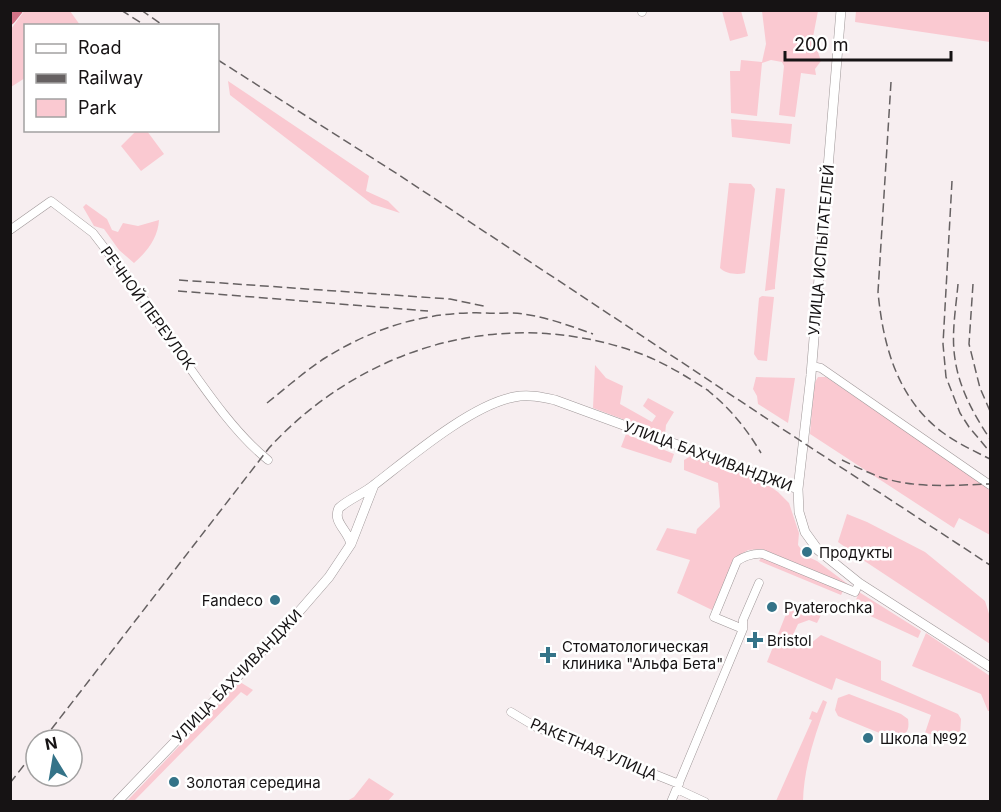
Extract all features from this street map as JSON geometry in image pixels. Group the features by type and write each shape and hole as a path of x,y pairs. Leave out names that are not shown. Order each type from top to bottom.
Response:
{"main road":[{"name":"УЛИЦА ИСПЫТАТЕЛЕЙ","path":"798,489 812,366 841,10"},
{"name":"УЛИЦА БАХЧИВАНДЖИ","path":"347,502 482,409 516,396 536,396 555,400 798,489 802,522 812,544 859,583 990,667"},
{"name":"УЛИЦА БАХЧИВАНДЖИ","path":"117,801 290,622 329,577 351,544 374,485"},
{"path":"345,529 359,521 359,507 347,502 339,507 336,516 351,544"}],"street":[{"name":"РЕЧНОЙ ПЕРЕУЛОК","path":"10,230 51,201 93,233 153,310 160,326 224,414 244,438 268,460"},
{"path":"812,366 820,368 990,484"},
{"path":"743,629 714,617 737,561 744,557 756,553 763,554 855,592 859,583"},
{"path":"671,801 743,629 743,620 759,583"},
{"name":"РАКЕТНАЯ УЛИЦА","path":"511,712 536,728 678,787 705,801"}],"green space":[{"path":"25,10 70,11 79,24 24,24 24,79 11,87 11,29"},
{"path":"722,11 741,11 748,36 730,41"},
{"path":"762,11 818,11 813,37 821,61 815,69 816,75 801,73 795,117 779,115 784,66 782,62 771,60 762,63 757,116 731,113 730,71 740,71 741,60 762,62 766,44"},
{"path":"856,11 990,11 990,42 855,22"},
{"path":"228,81 369,176 366,191 388,201 400,213 372,204 230,95"},
{"path":"731,119 792,124 790,144 732,137"},
{"path":"135,132 148,132 164,154 141,171 121,146"},
{"path":"729,183 751,184 755,189 745,273 742,274 728,273 720,268"},
{"path":"776,188 785,189 775,289 765,291"},
{"path":"86,204 107,219 112,230 118,232 123,223 138,226 159,220 157,232 144,254 134,263 119,250 104,229 94,226 83,207"},
{"path":"774,297 767,361 758,360 754,354 759,298"},
{"path":"595,365 606,378 623,386 620,404 652,422 656,416 643,406 648,398 674,412 666,425 665,435 593,408"},
{"path":"756,377 795,378 788,423 758,404 753,389"},
{"path":"818,377 826,377 990,489 990,535 959,518 954,528 810,434 814,384"},
{"path":"626,434 674,454 671,463 621,447"},
{"path":"691,456 762,481 778,492 789,503 799,533 798,545 806,556 817,561 849,585 762,549 748,550 735,558 712,610 677,593 690,560 656,550 667,528 696,534 697,529 720,507 718,483 684,470 684,460"},
{"path":"847,514 925,552 985,601 990,617 990,644 838,542"},
{"path":"763,555 844,589 841,595 759,561"},
{"path":"859,592 921,631 918,638 853,608"},
{"path":"790,604 821,615 817,623 809,620 798,624 793,635 798,643 810,644 821,635 881,661 881,680 958,714 961,719 960,736 955,738 925,733 931,715 836,678 832,690 767,662"},
{"path":"926,633 990,676 990,711 981,694 912,666"},
{"path":"240,682 253,690 247,696 241,692 134,801 127,801"},
{"path":"849,694 901,714 908,719 906,732 894,739 838,716 835,710 838,698"},
{"path":"823,700 827,702 808,763 803,801 776,801 812,720 809,719 812,711 817,713"},
{"path":"369,778 394,794 388,801 347,801 354,797"}],"waterway":[{"path":"10,20 18,10"}],"railway":[{"path":"121,10 143,24"},
{"path":"141,10 161,24"},
{"path":"219,61 399,175 990,565"},
{"path":"891,82 878,292 889,351 903,387 927,418 948,436 990,459"},
{"path":"952,181 943,344 946,377 960,413 990,452"},
{"path":"179,280 450,299 488,307"},
{"path":"958,284 954,321 957,370 968,401 990,439"},
{"path":"973,284 969,344 980,388 990,411"},
{"path":"178,291 428,311"},
{"path":"267,403 310,368 344,347 382,330 422,318 464,313 518,313 550,320 593,334"},
{"path":"52,728 269,448 306,413 347,384 390,361 436,345 484,335 534,333 583,338 633,351 663,364 709,391"},
{"path":"706,389 737,419 761,453"},
{"path":"842,460 894,481 935,485 990,484"},
{"path":"10,783 24,765"}],"place":[{"name":"Продукты","path":"807,552"},
{"name":"Fandeco","path":"275,600"},
{"name":"Pyaterochka","path":"772,607"},
{"name":"Bristol","path":"755,640"},
{"name":"Стоматологическая клиника \"Альфа Бета\"","path":"548,655"},
{"name":"Школа №92","path":"868,738"},
{"name":"Золотая середина","path":"174,782"}]}
